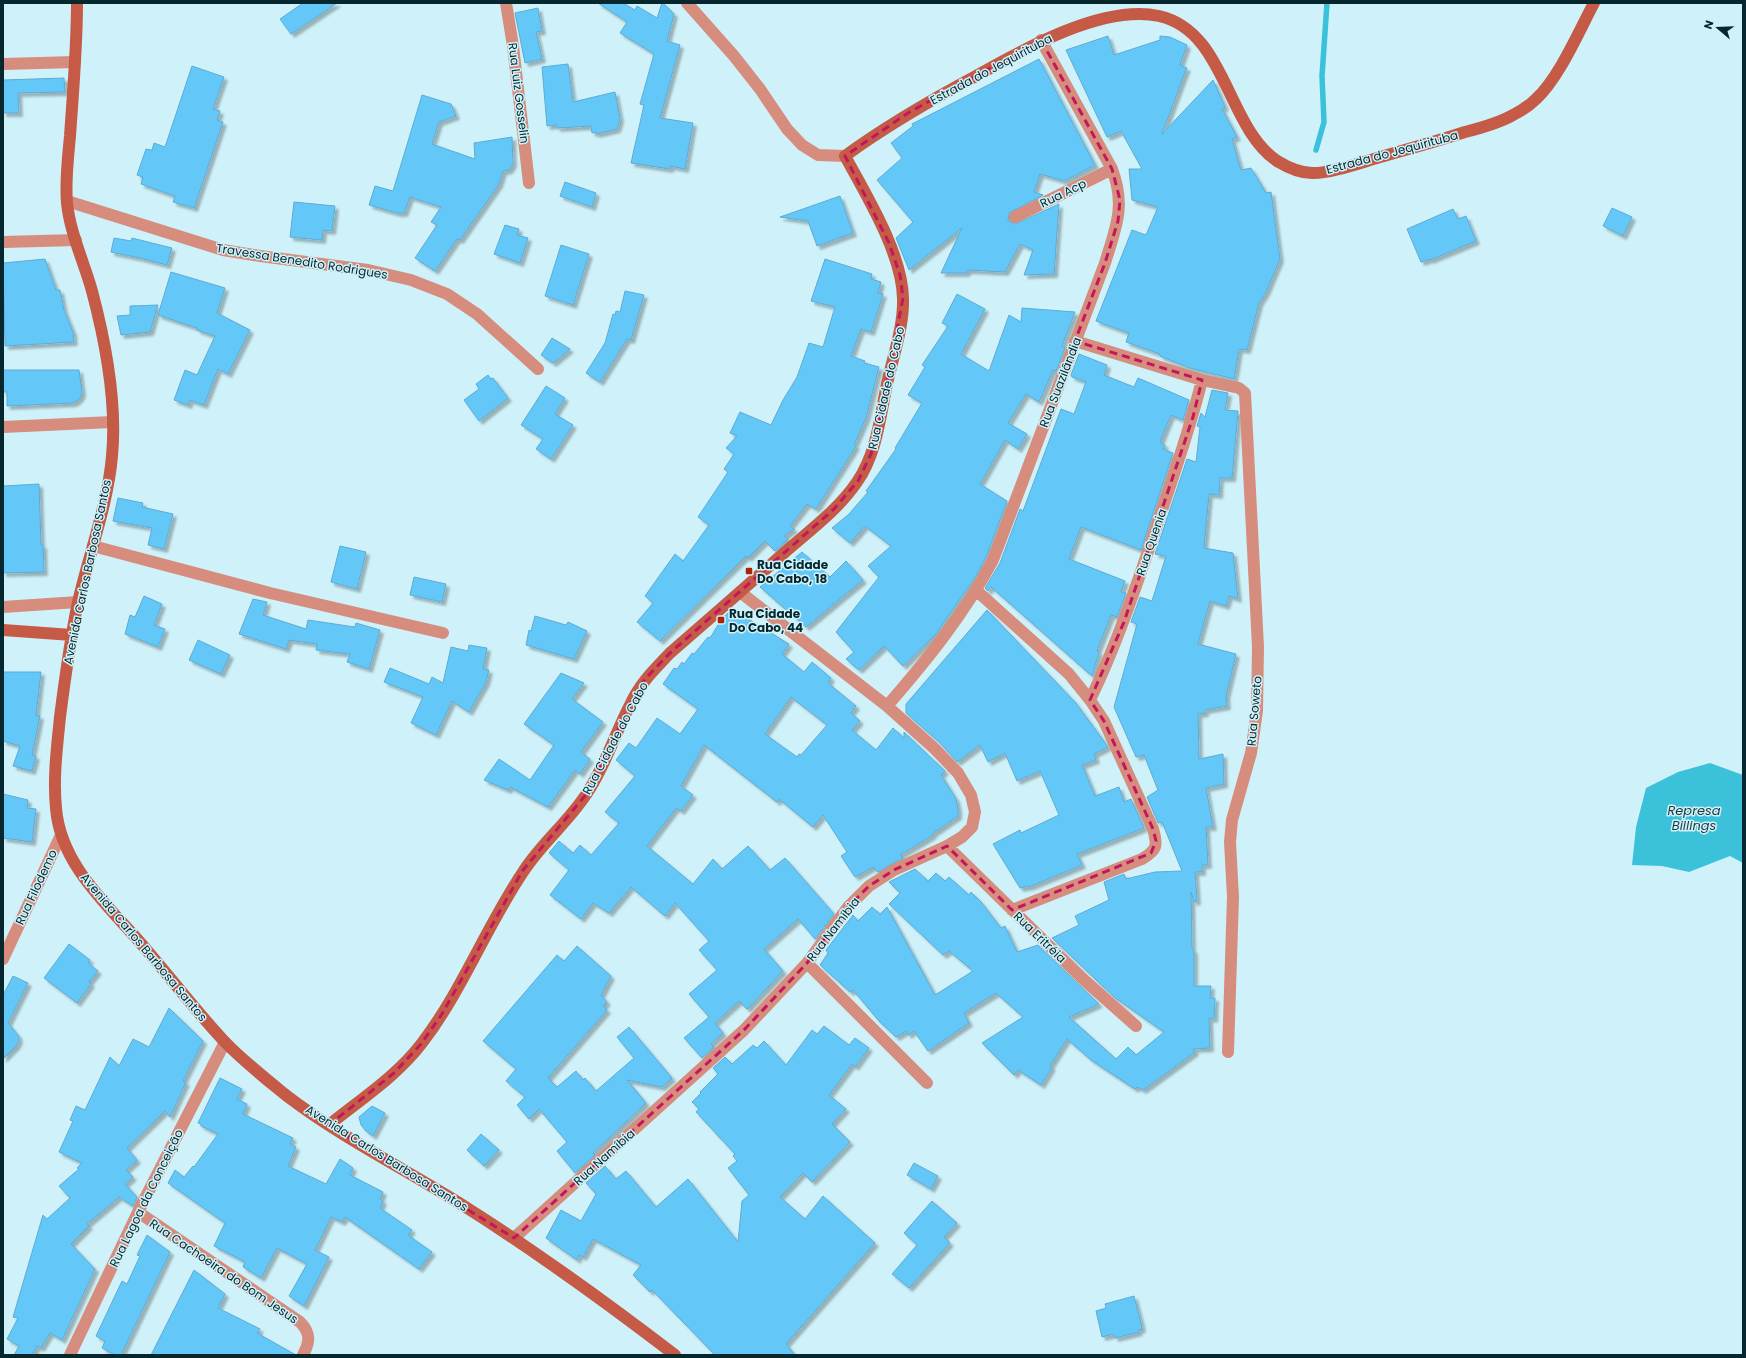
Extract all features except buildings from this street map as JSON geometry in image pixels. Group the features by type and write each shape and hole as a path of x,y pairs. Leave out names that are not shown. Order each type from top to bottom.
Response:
{"street":[{"name":"Avenida Carlos Barbosa Santos","path":"77,3 75,62 67,176 67,200 76,240 92,288 103,335 109,375 112,422 112,456 93,546 78,602 65,675 55,764 56,810 60,837 80,871 104,903 225,1042 289,1097 329,1125 464,1206 514,1238 675,1355"},
{"name":"Rua Luiz Gosselin","path":"506,3 513,46 530,183"},
{"path":"687,3 734,56 760,89 786,129 802,145 818,155 845,156"},
{"name":"Estrada do Jequirituba","path":"845,156 908,113 1041,40 1104,18 1135,13 1160,16 1180,23 1200,41 1216,67 1251,132 1263,148 1276,160 1299,172 1314,173 1347,167 1436,141 1512,116 1536,100 1552,80 1594,3"},
{"name":"Rua Suazilândia","path":"888,706 934,651 977,591 993,560 1105,263 1118,221 1120,200 1118,185 1112,169 1041,40"},
{"path":"3,64 75,62"},
{"name":"Rua Cidade do Cabo","path":"329,1125 394,1073 421,1044 442,1014 498,910 523,870 589,791 603,765 631,702 646,679 670,653 834,509 858,481 871,454 878,428 900,326 903,298 900,275 874,211 845,156"},
{"name":"Rua Acp","path":"1015,217 1112,169"},
{"name":"Travessa Benedito Rodrigues","path":"67,200 223,250 368,270 411,280 447,294 477,314 538,369"},
{"path":"3,242 76,240"},
{"path":"1075,341 1202,380"},
{"name":"Rua Soweto","path":"1202,380 1239,388 1245,393 1258,647 1257,711 1251,752 1232,820 1230,858 1233,897 1228,1052"},
{"name":"Rua Quenia","path":"1090,700 1104,671 1143,567 1193,417 1202,380"},
{"path":"3,427 112,422"},
{"path":"93,546 270,593 443,633"},
{"path":"977,591 1069,674 1090,700 1104,722 1153,829 1156,841 1155,849 1142,859 1012,910"},
{"name":"Rua Namíbia","path":"514,1238 744,1030 807,963 848,907 869,886 894,870 947,846 962,837 972,827 975,812 971,795 958,773 935,749 888,706 740,592"},
{"path":"3,607 78,602"},
{"path":"3,630 72,635"},
{"name":"Rua Filodemo","path":"3,959 6,947 60,837"},
{"name":"Rua Eritréia","path":"947,846 1083,979 1136,1026"},
{"path":"807,963 927,1083"},
{"name":"Rua Lagoa da Conceição","path":"70,1355 138,1212 225,1042"},
{"name":"Rua Cachoeira do Bom Jesus","path":"138,1212 300,1322 306,1328 309,1335 309,1340 303,1355"}],"highlighted area":[{"path":"1041,40 1112,169 1120,200 1118,221 1105,263 1075,341 1202,380 1193,417 1124,622 1090,700 1104,721 1153,829 1156,841 1151,853 1012,910 947,846 894,870 869,886 848,907 807,963 744,1030 514,1238 329,1125 394,1073 421,1044 442,1014 523,870 589,791 631,702 645,679 670,653 834,509 858,481 871,454 878,428 903,298 900,275 889,243 845,156 908,113"}],"water":[{"name":"Represa Billings","path":"1710,763 1743,775 1743,863 1730,856 1689,872 1662,866 1632,865 1636,827 1646,788 1678,772"}],"waterway":[{"path":"1316,150 1324,122 1322,76 1327,3"}],"place":[{"name":"Rua Cidade Do Cabo, 18","path":"749,571"},
{"name":"Rua Cidade Do Cabo, 44","path":"721,620"}]}
